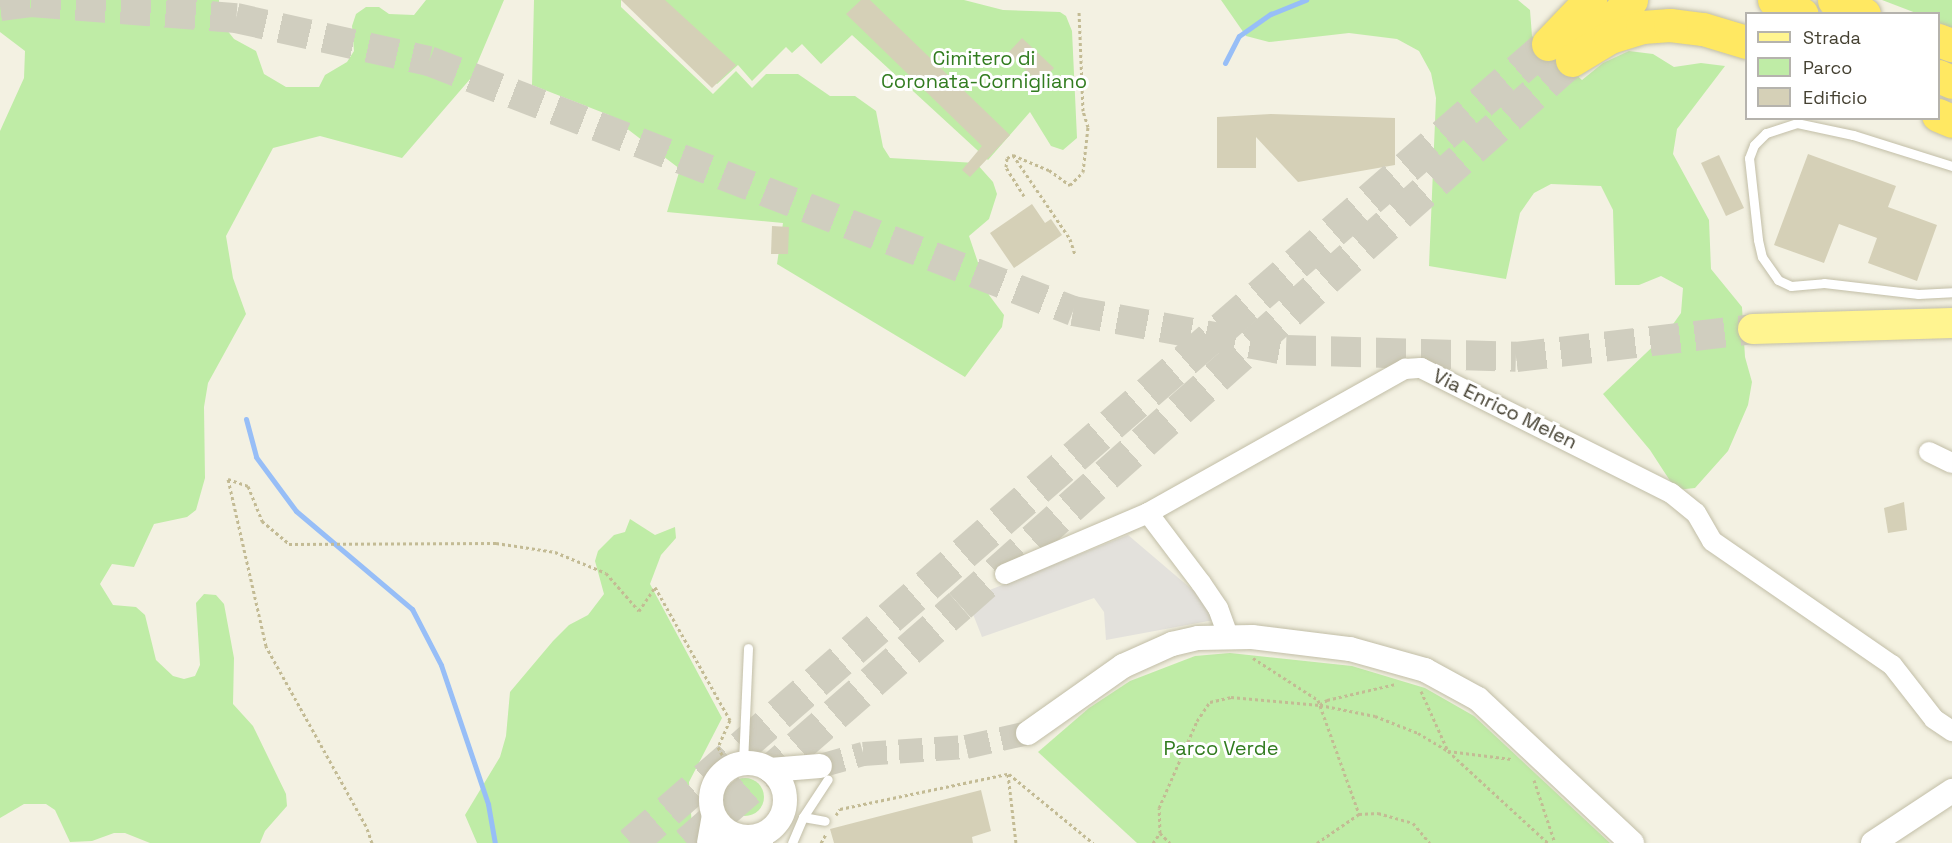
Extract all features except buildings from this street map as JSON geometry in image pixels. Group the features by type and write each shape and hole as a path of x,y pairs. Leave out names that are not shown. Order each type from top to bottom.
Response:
{"highway":[{"path":"1560,52 1590,0"},
{"path":"1560,52 1631,0"},
{"path":"1774,0 1798,12"},
{"path":"1834,0 1860,12"},
{"path":"1560,52 1642,27 1670,25 1703,29 1745,42"}],"main road":[{"path":"1753,329 1952,323"}],"street":[{"name":"Via Enrico Melen","path":"1005,574 1148,513 1405,369 1421,368 1671,493 1696,513 1712,541 1892,664 1934,719 1952,731"},
{"path":"1929,452 1952,463"},
{"path":"1148,513 1202,583 1228,636"},
{"path":"1028,733 1131,662 1172,644 1228,636 1322,644 1379,655 1425,670 1489,707 1632,843"},
{"path":"770,770 780,781 785,797 781,815 760,838 717,838 713,809 714,786 736,766 770,770 820,766 785,797"},
{"path":"1873,843 1952,791"}],"lane":[{"path":"1952,166 1853,135 1797,123 1766,133 1754,145 1749,158 1760,249 1770,272 1778,280 1791,286 1824,283 1918,294 1952,292"},
{"path":"736,766 748,648"},
{"path":"792,843 802,817 828,779"},
{"path":"802,817 827,824"}],"path":[{"path":"1024,196 1006,166 1006,158 1013,155 1049,170 1070,185 1079,180 1083,172 1088,128 1083,111 1079,12"},
{"path":"1013,155 1070,239 1075,254"},
{"path":"372,843 366,826 266,646 228,479 248,486 262,521 289,544 496,543 555,552 606,573 639,611 655,587 730,720 718,747 736,766"},
{"path":"1250,656 1320,705 1359,814"},
{"path":"1425,670 1419,686 1448,751"},
{"path":"1320,705 1327,700 1401,683"},
{"path":"1152,843 1160,833 1160,808 1197,721 1210,702 1231,697 1320,705 1391,722 1448,751 1548,843"},
{"path":"1448,751 1520,760"},
{"path":"1530,770 1555,843"},
{"path":"835,817 840,809 1008,774"},
{"path":"1008,774 1016,843"},
{"path":"1008,774 1093,843"},
{"path":"1318,843 1359,814 1378,813 1405,818 1422,831 1430,843"},
{"path":"821,843 827,824"},
{"path":"1160,833 1170,843"}],"green space":[{"path":"0,0 219,0 219,20 234,39 256,51 264,74 286,87 319,87 325,75 347,62 354,51 352,26 356,14 366,7 379,7 389,14 414,15 426,0 504,0 471,78 402,158 320,136 273,148 226,236 233,278 246,314 208,383 204,407 205,478 196,510 187,517 154,524 134,567 112,564 100,584 113,605 136,607 145,615 156,660 173,676 184,679 195,676 200,665 196,603 204,594 216,595 224,604 234,658 233,704 253,726 286,794 287,806 265,831 260,843 150,843 125,833 114,833 92,841 70,842 55,810 46,804 24,804 0,818 0,131 24,78 25,51 0,32"},
{"path":"534,0 621,0 621,7 713,94 736,71 752,88 766,74 798,74 830,96 855,96 876,111 883,147 890,158 976,163 993,182 997,194 989,219 969,236 989,295 1004,315 1002,327 965,377 777,264 783,223 667,212 680,169 609,115 532,85"},
{"name":"Cimitero di Coronata-Cornigliano","path":"630,0 964,0 1003,10 1060,12 1066,16 1072,31 1077,138 1063,150 1051,146 1030,112 988,160 852,35 821,64 802,44 792,53 786,47 752,81 738,65 717,84"},
{"path":"1221,0 1518,0 1530,10 1532,36 1582,80 1603,63 1629,51 1653,54 1674,67 1701,63 1725,66 1677,129 1673,154 1709,220 1711,269 1742,307 1745,357 1752,382 1748,405 1728,451 1695,488 1676,490 1650,450 1603,394 1666,334 1681,313 1683,288 1661,276 1639,285 1615,285 1613,210 1601,186 1551,184 1534,193 1520,213 1506,279 1429,266 1436,98 1431,73 1419,51 1397,39 1349,33 1269,42 1246,36"},
{"path":"1882,0 1952,0 1952,28 1940,23 1940,12 1913,12"},
{"path":"630,519 655,535 675,527 676,538 661,555 650,584 722,718 689,782 693,843 477,843 465,815 500,757 506,736 510,692 553,641 569,625 588,615 604,594 595,561 598,551 614,535 625,532"},
{"name":"Parco Verde","path":"1230,653 1352,666 1425,688 1474,716 1610,843 1137,843 1038,752 1089,708 1130,681 1195,656"},
{"path":"745,778 759,783 764,797 759,811 745,816 731,811 726,797 731,783"}],"shaded area":[{"path":"1128,535 1195,592 1214,620 1106,640 1104,612 1094,598 982,637 967,599"}],"waterway":[{"path":"1225,63 1239,36 1271,14 1306,0"},
{"path":"246,419 256,457 296,511 412,609 441,665 488,804 495,843"}],"tunnel":[{"path":"0,6 31,2 236,18 429,61 1073,311 1286,350 1516,357 1753,329"},
{"path":"631,843 1548,44"},
{"path":"687,843 960,605 1572,60"},
{"path":"820,766 863,754 966,747 1028,733"}]}
